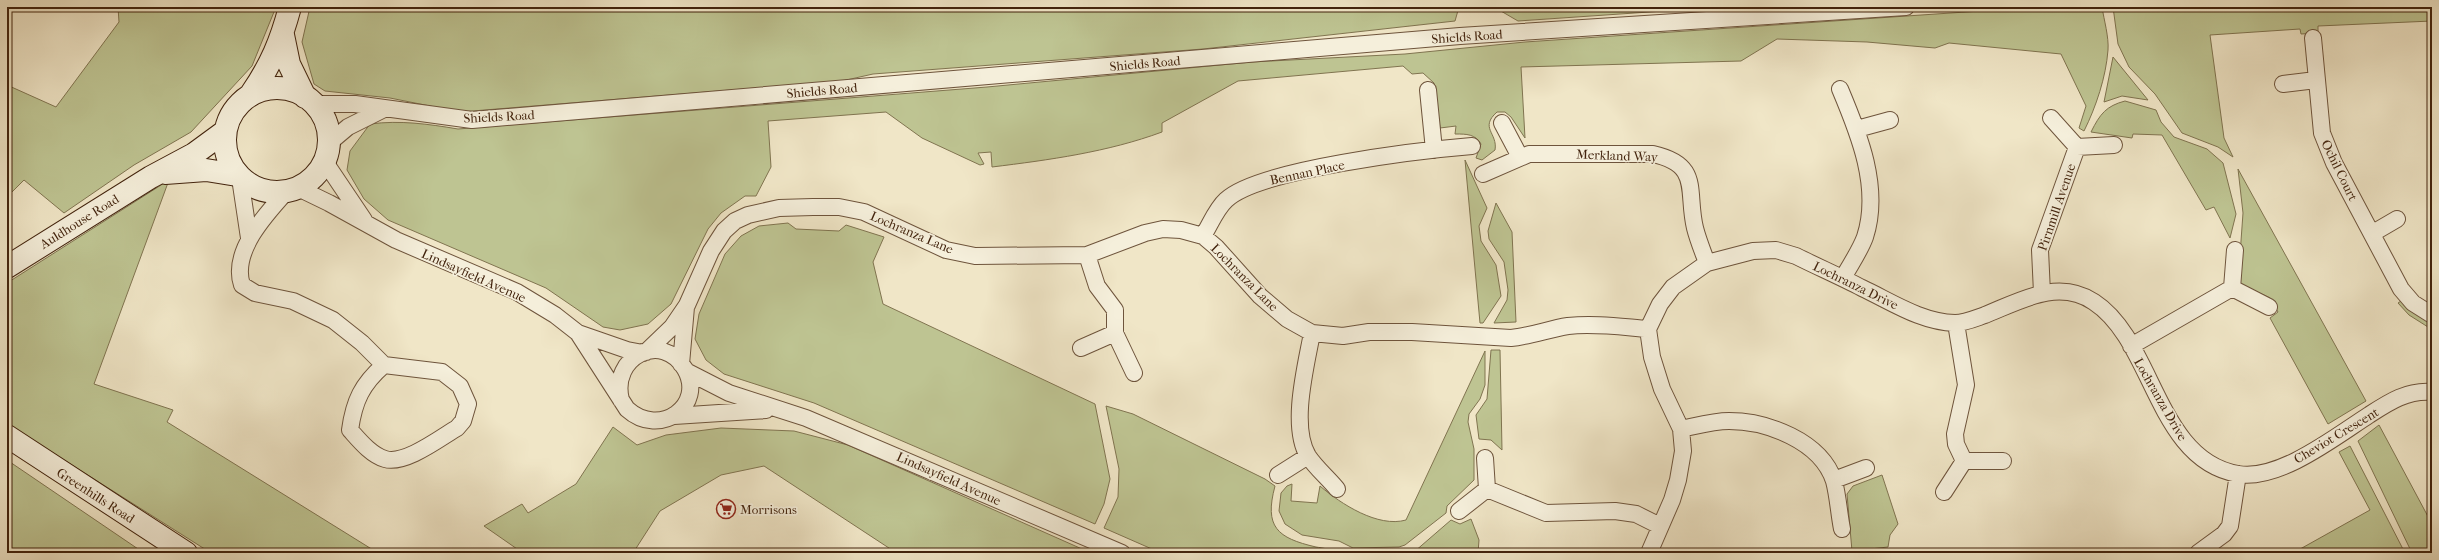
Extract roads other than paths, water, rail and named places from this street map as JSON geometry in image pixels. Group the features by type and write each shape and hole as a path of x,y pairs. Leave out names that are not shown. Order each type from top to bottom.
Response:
{"street":[{"path":"290,7 283,35 270,65 251,94 239,104 229,117 224,132 224,148 229,162 239,176 248,184 262,191 292,190"},
{"name":"Shields Road","path":"310,101 355,104 472,120 1460,36 1906,7"},
{"path":"283,35 289,64 310,101 324,119 327,152"},
{"name":"Ochil Court","path":"2313,38 2322,133 2334,163 2401,289 2413,303 2432,315"},
{"path":"2283,84 2316,80"},
{"path":"251,94 266,89 284,88 310,101"},
{"path":"1840,89 1857,129 1869,181 1870,206 1864,239 1843,278"},
{"path":"1428,90 1434,150"},
{"path":"384,108 348,127 327,152 317,174 292,190 262,218 249,238 239,277 242,285 255,293 293,301 333,320 362,343 384,365 442,372 460,386 468,404 463,421 457,428 405,458 385,459 363,445 350,430 353,407 369,378 384,365"},
{"name":"Pirnmill Avenue","path":"2051,118 2077,147"},
{"path":"1857,129 1890,120"},
{"path":"1502,122 1520,157"},
{"name":"Auldhouse Road","path":"7,266 151,177 194,154 224,132"},
{"name":"Pirnmill Avenue","path":"2077,147 2114,145"},
{"name":"Bennan Place","path":"1203,236 1226,200 1256,183 1324,166 1472,146"},
{"name":"Pirnmill Avenue","path":"2042,293 2040,250 2077,147"},
{"name":"Lindsayfield Avenue","path":"327,152 366,223"},
{"name":"Merkland Way","path":"1483,174 1529,154 1653,154 1668,158 1679,163 1688,177 1695,228 1707,263"},
{"name":"Auldhouse Road","path":"151,177 171,172 206,170 239,176"},
{"path":"239,176 249,238"},
{"name":"Lindsayfield Avenue","path":"292,190 366,223 396,240 517,292 555,315 578,333 622,400 635,416 644,420 664,420 674,416 774,409"},
{"name":"Lochranza Lane","path":"644,352 672,327 687,305 711,251 724,231 735,221 748,215 779,208 840,207 864,212 946,250 975,256 1087,256 1145,233 1163,230 1181,230 1203,236 1216,247 1260,296 1287,319 1312,333 1342,336 1368,332 1412,332 1511,338 1568,326 1612,326 1648,329"},
{"path":"2372,234 2398,219"},
{"name":"Lochranza Drive","path":"1648,329 1660,304 1673,287 1707,263 1753,251 1776,250 1796,256 1923,318 1956,323 1970,320 2042,293 2061,290 2080,294 2095,302 2109,315 2131,346 2160,401 2186,444 2214,466 2238,474"},
{"path":"2232,288 2235,250"},
{"path":"1087,256 1097,286 1115,310 1115,333 1134,374"},
{"path":"2232,288 2269,307"},
{"path":"2131,346 2232,288"},
{"name":"Lochranza Lane","path":"684,367 687,305"},
{"path":"1956,323 1966,385 1956,434 1956,444 1964,461"},
{"path":"1648,329 1652,357 1662,388 1681,429 1683,451 1678,480 1649,553"},
{"name":"Lindsayfield Avenue","path":"578,333 627,350 644,352 660,351 668,354 684,367 729,393 774,409 806,418 870,444 1122,553"},
{"path":"1081,348 1115,333"},
{"path":"1312,333 1300,398 1299,422 1308,456 1337,488"},
{"path":"622,400 619,391 622,372 634,357 644,352"},
{"path":"674,416 684,405 689,391 684,367"},
{"name":"Cheviot Crescent","path":"2238,474 2268,472 2298,459 2397,398 2418,390 2432,392"},
{"path":"1681,429 1728,421 1751,423 1792,436 1810,448 1822,461 1834,480 1842,529"},
{"name":"Greenhills Road","path":"7,436 186,553"},
{"path":"1278,475 1308,456"},
{"path":"1485,458 1487,489"},
{"path":"1964,461 2004,460"},
{"path":"1944,492 1964,461"},
{"path":"1834,480 1866,468"},
{"path":"2198,553 2224,534 2230,526 2238,474"},
{"path":"1487,489 1546,513 1615,512 1636,514 1660,526"},
{"path":"1459,511 1487,489"}],"place":[{"name":"Morrisons","path":"726,509"}]}
